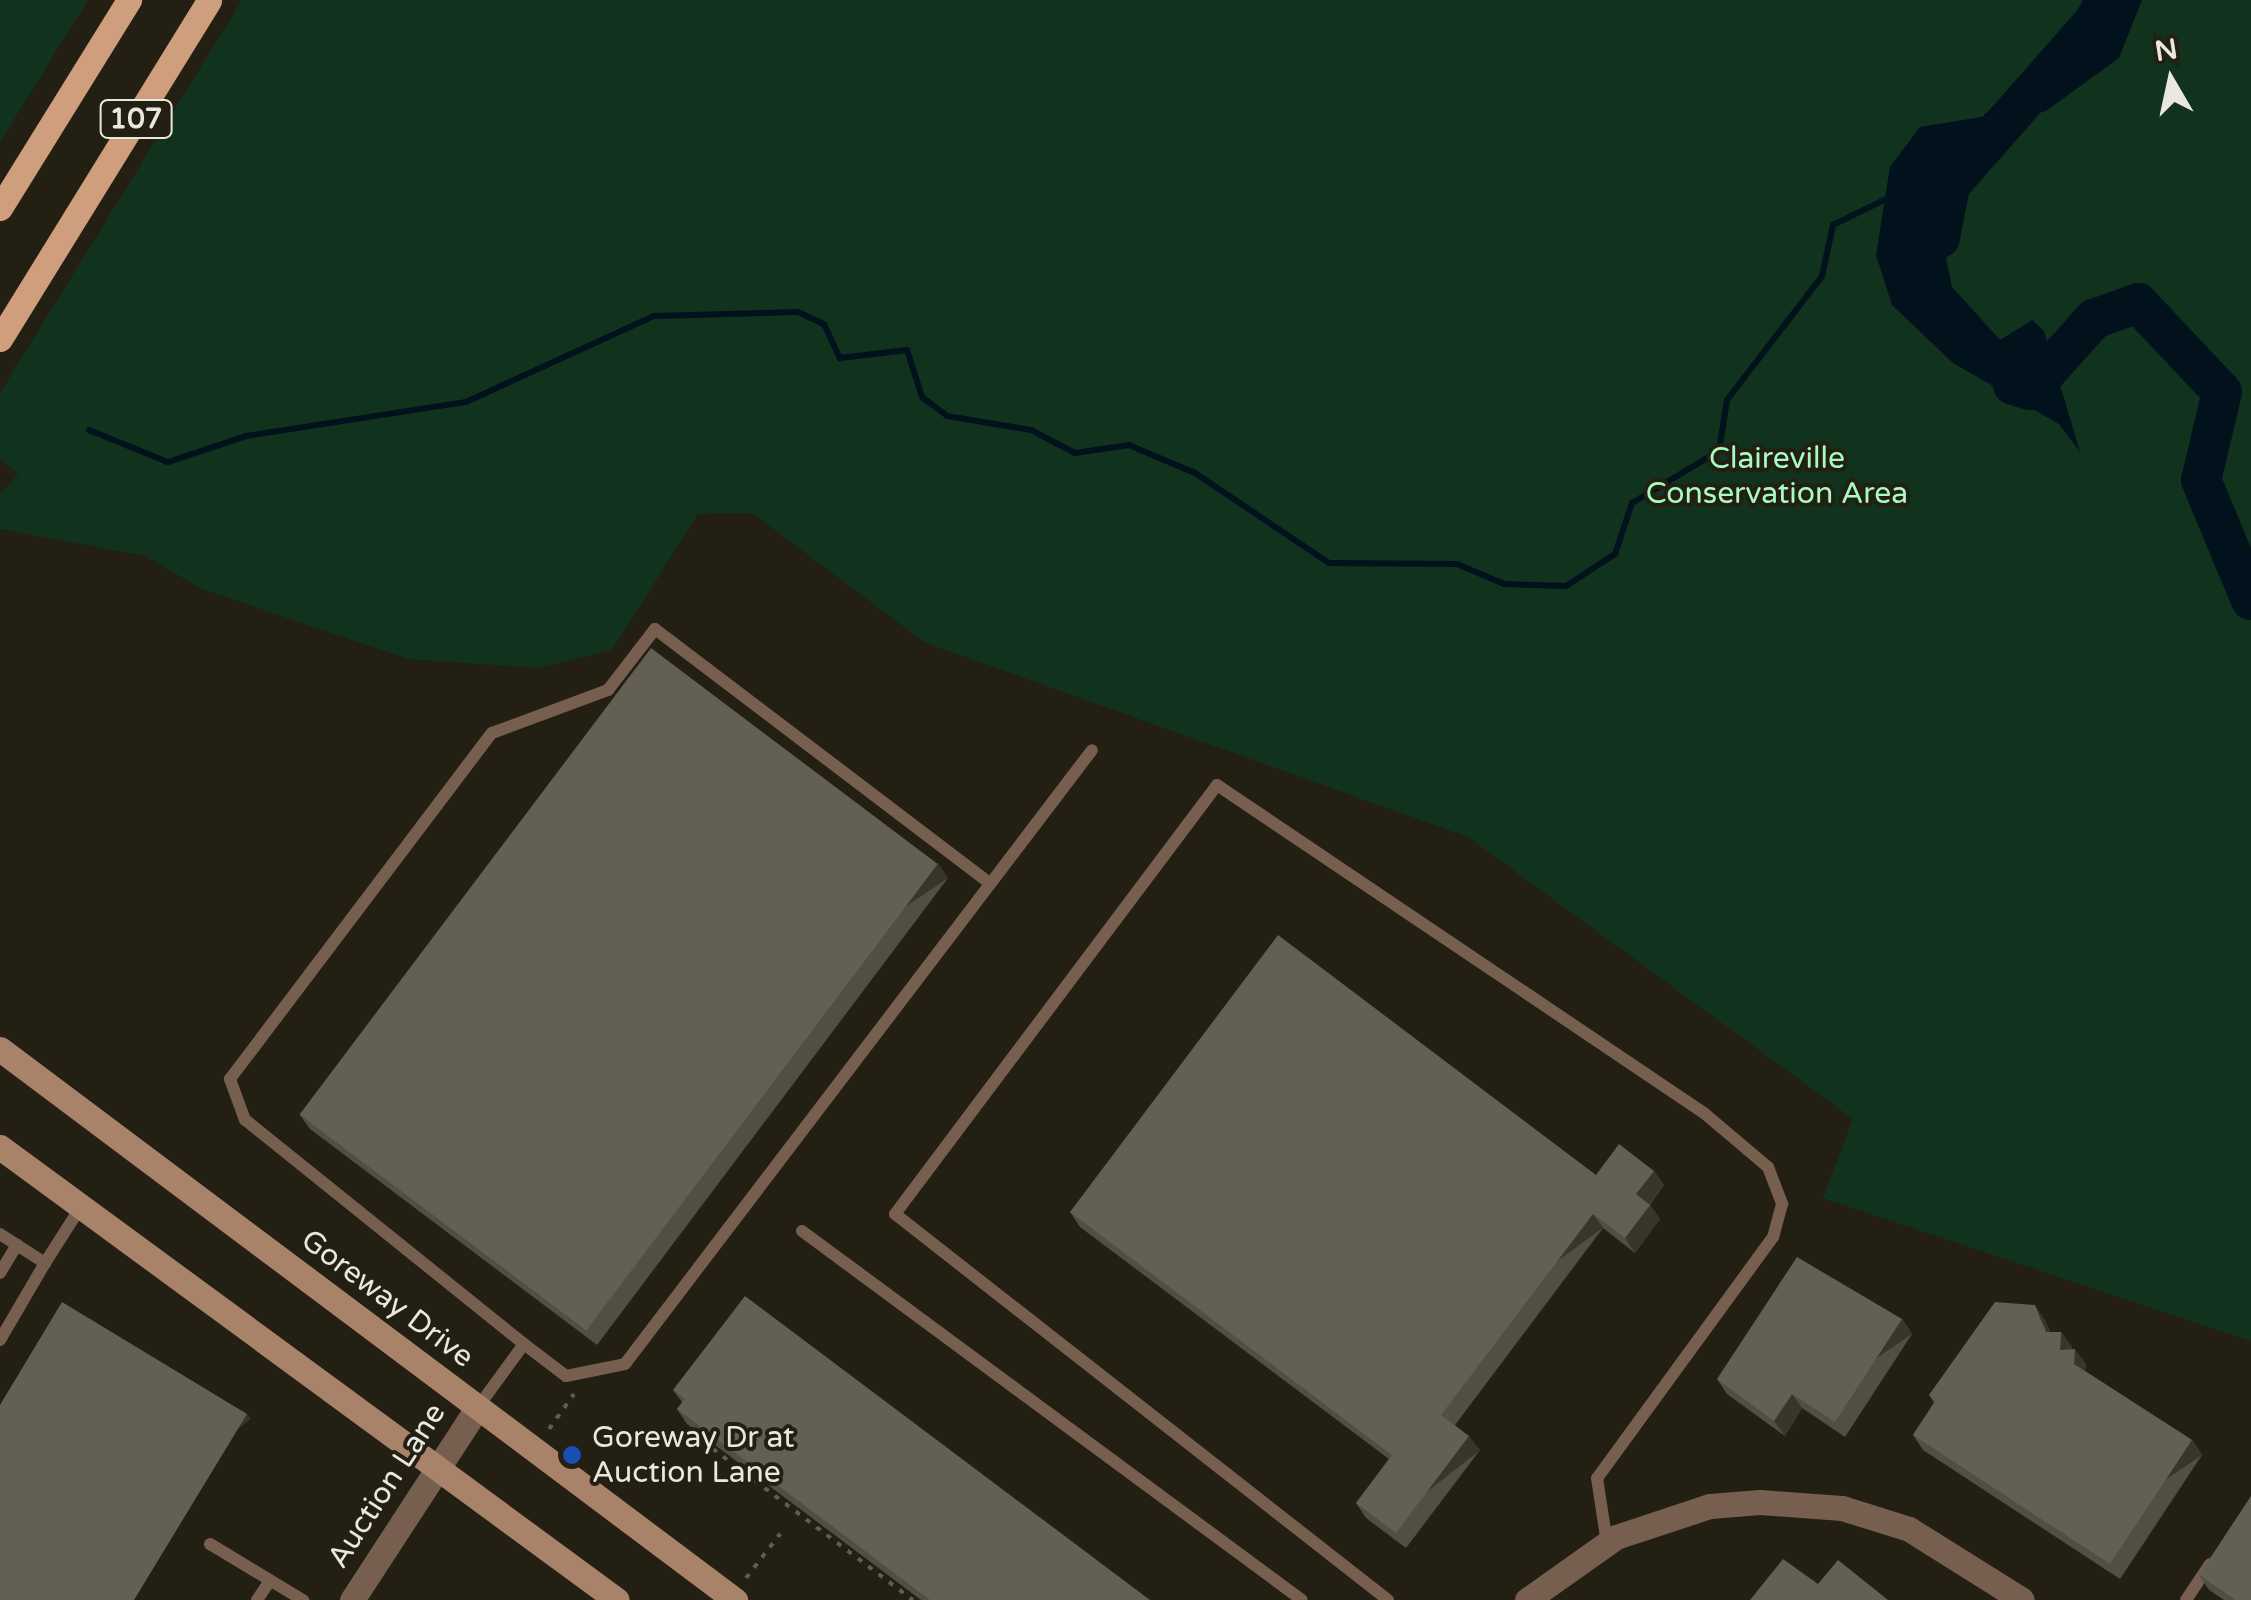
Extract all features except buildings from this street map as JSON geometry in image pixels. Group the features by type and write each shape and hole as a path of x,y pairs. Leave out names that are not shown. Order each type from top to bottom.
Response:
{"main road":[{"name":"107","path":"0,208 129,0"},
{"name":"107","path":"0,339 209,0"},
{"name":"Goreway Drive","path":"0,1049 478,1408 741,1589"},
{"path":"0,1147 617,1600"}],"street":[{"name":"Auction Lane","path":"352,1600 478,1408"},
{"path":"1527,1600 1608,1542 1710,1506 1842,1508 1910,1528 2022,1600"}],"lane":[{"path":"990,883 656,629 608,690 492,734 230,1078 245,1120 566,1376 625,1364 1092,750"},
{"path":"1388,1600 895,1214 1217,785 1704,1112 1768,1167 1782,1218 1597,1478 1608,1542"},
{"path":"0,1340 82,1205"},
{"path":"802,1231 1302,1600"},
{"path":"0,1234 45,1264"},
{"path":"0,1273 17,1245"},
{"path":"478,1408 524,1344"},
{"path":"210,1544 303,1600"},
{"path":"2186,1600 2219,1550"},
{"path":"257,1600 270,1581"}],"path":[{"path":"549,1429 579,1386"},
{"path":"692,1432 913,1600"},
{"path":"741,1589 780,1534"}],"green space":[{"path":"0,0 88,0 0,142"},
{"name":"Claireville Conservation Area","path":"242,0 2251,0 2251,1341 1823,1198 1853,1119 1468,837 924,642 752,513 698,514 612,650 538,668 408,659 202,589 145,556 0,529 0,495 18,474 0,459 0,393"}],"water":[{"path":"2083,0 2142,0 2119,58 2046,111 2009,121 2000,111 2043,72"},
{"path":"1987,116 1952,179 1943,244 1952,287 2000,340 2032,320 2044,331 2080,452 2059,424 1953,363 1892,305 1876,255 1890,167 1920,127"}],"waterway":[{"path":"1940,238 1950,185 2113,0"},
{"path":"1987,116 2000,111"},
{"path":"89,430 168,462 246,436 466,402 654,316 798,312 824,324 840,358 907,350 922,397 947,416 1031,430 1075,453 1129,445 1195,473 1329,563 1457,564 1504,584 1566,586 1615,554 1632,503 1719,451 1727,400 1822,276 1833,225 1884,200"},
{"path":"2013,385 2030,390 2094,319 2138,303 2222,392 2201,480 2251,600"}],"place":[{"name":"Goreway Dr at Auction Lane","path":"572,1455"}]}
